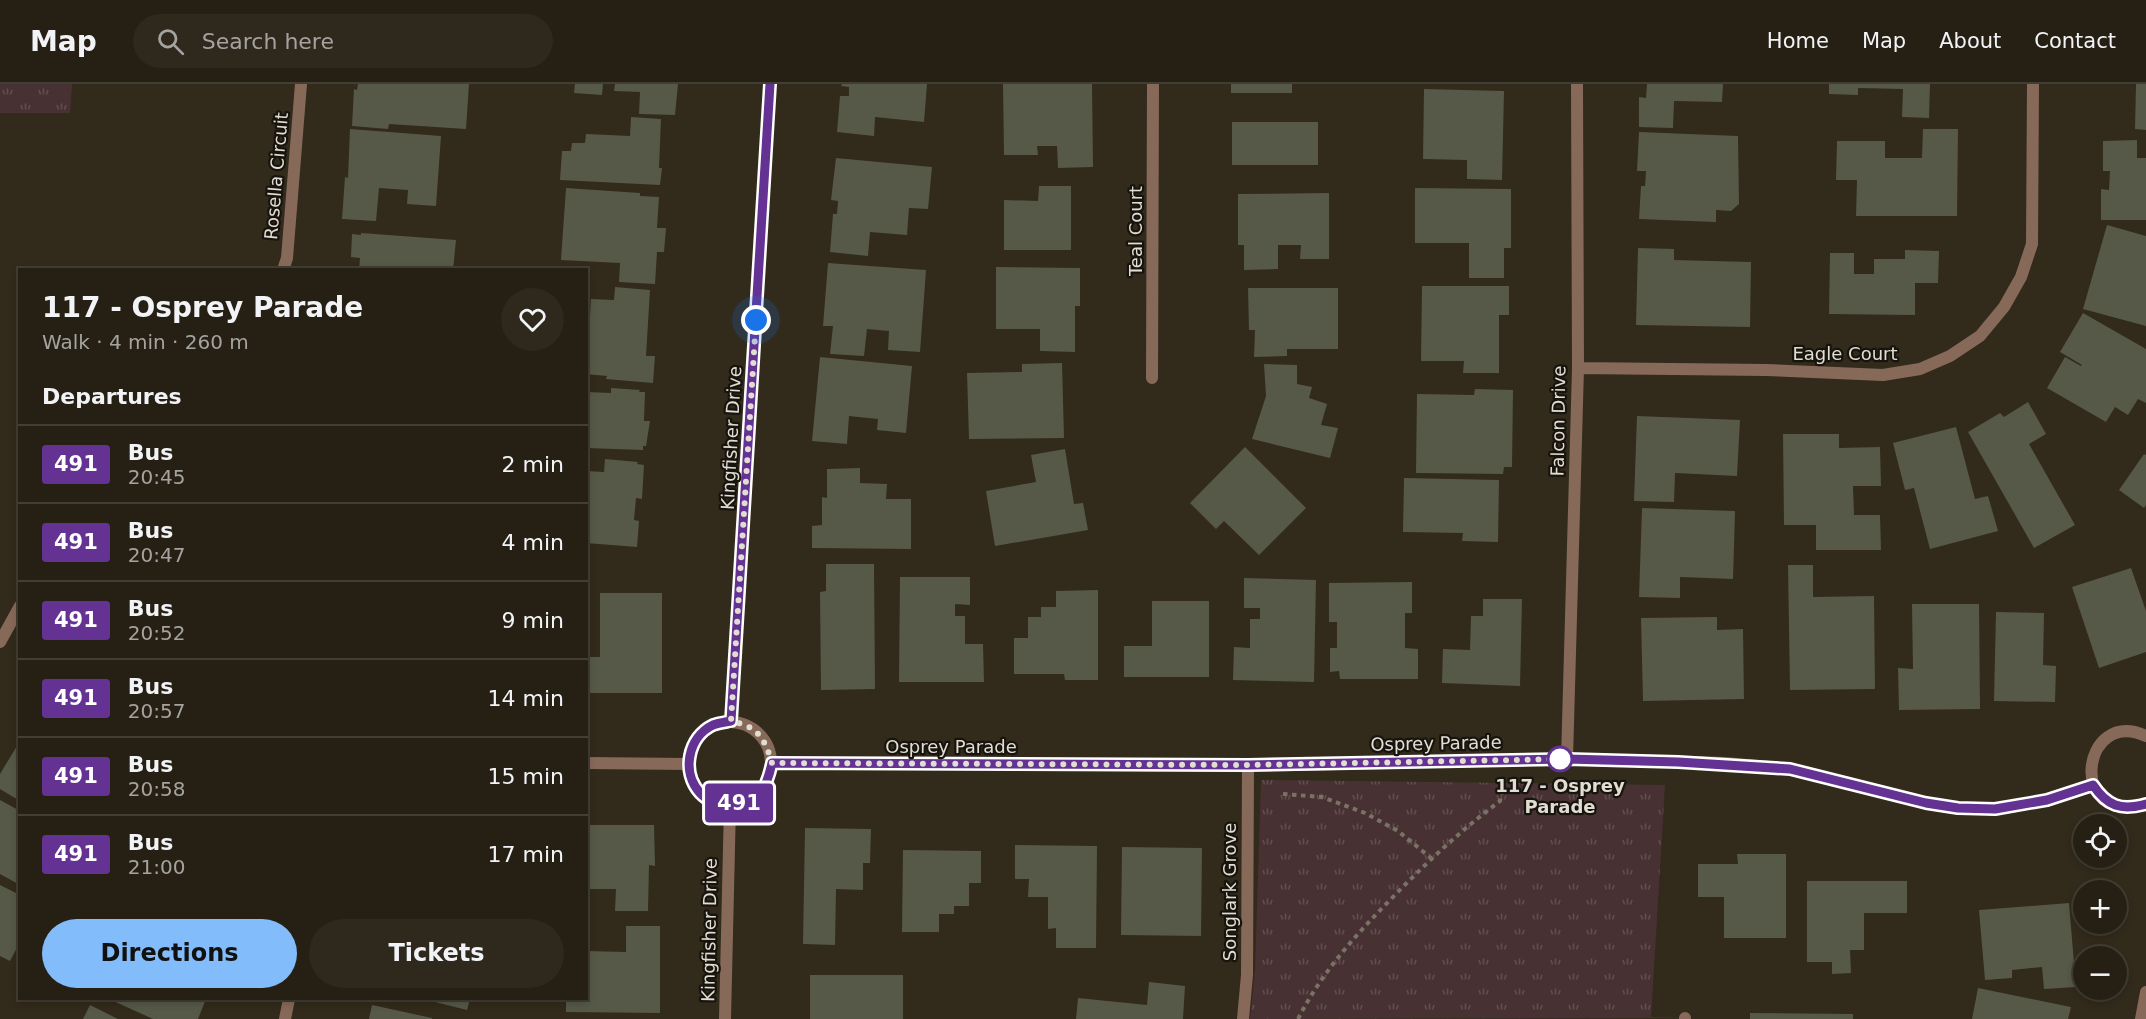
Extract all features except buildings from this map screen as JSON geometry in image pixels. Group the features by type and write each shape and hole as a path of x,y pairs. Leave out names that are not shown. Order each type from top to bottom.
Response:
{"street":[{"name":"Rosella Circuit","path":"284,268 287,258 301,84"},
{"name":"Kingfisher Drive","path":"731,721 770,84"},
{"name":"Teal Court","path":"1152,378 1154,84"},
{"name":"Falcon Drive","path":"1567,759 1578,368 1577,84"},
{"name":"Eagle Court","path":"1578,368 1766,370 1883,375 1920,369 1950,356 1980,336 2004,307 2021,278 2032,244 2033,84"},
{"path":"0,642 18,610"},
{"path":"731,721 747,725 759,733 767,746 772,763 768,780 760,793 746,801 730,805 714,802 701,794 693,781 688,764 692,747 700,734 714,724 731,721"},
{"path":"2146,736 2128,730 2101,743 2093,757 2090,771 2093,785 2102,798 2129,809 2146,805"},
{"name":"Osprey Parade","path":"772,763 1248,765 1567,759 1713,763 1790,769 1926,803 1958,808 1995,809 2047,800 2093,785"},
{"path":"588,763 688,764"},
{"name":"Songlark Grove","path":"1243,1019 1247,975 1248,765"},
{"name":"Kingfisher Drive","path":"724,1019 730,805"},
{"path":"2141,1019 2146,992"},
{"path":"285,1019 289,1000"}],"path":[{"path":"1298,1019 1323,975 1364,926 1431,858 1500,801 1502,790"},
{"path":"1283,794 1322,797 1365,813 1398,831 1431,858"}],"green space":[{"path":"0,84 72,84 70,113 0,113"},
{"path":"1261,780 1665,785 1651,1017 1685,1018 1250,1019 1255,971"}],"bus line":[{"name":"491","path":"770,84 731,721 714,724 700,734 692,747 688,764 693,781 701,794 714,802 731,805 746,801 760,793 768,780 772,763 1248,765 1567,759 1725,764 1790,769 1926,803 1958,808 1995,809 2047,800 2093,785 2102,798 2115,805 2129,809 2146,804"}],"place":[{"name":"117 - Osprey Parade","path":"1560,759"}],"route":[{"path":"756,320 731,721 747,725 759,733 767,746 772,763 1248,765 1567,759 1560,759"}]}
